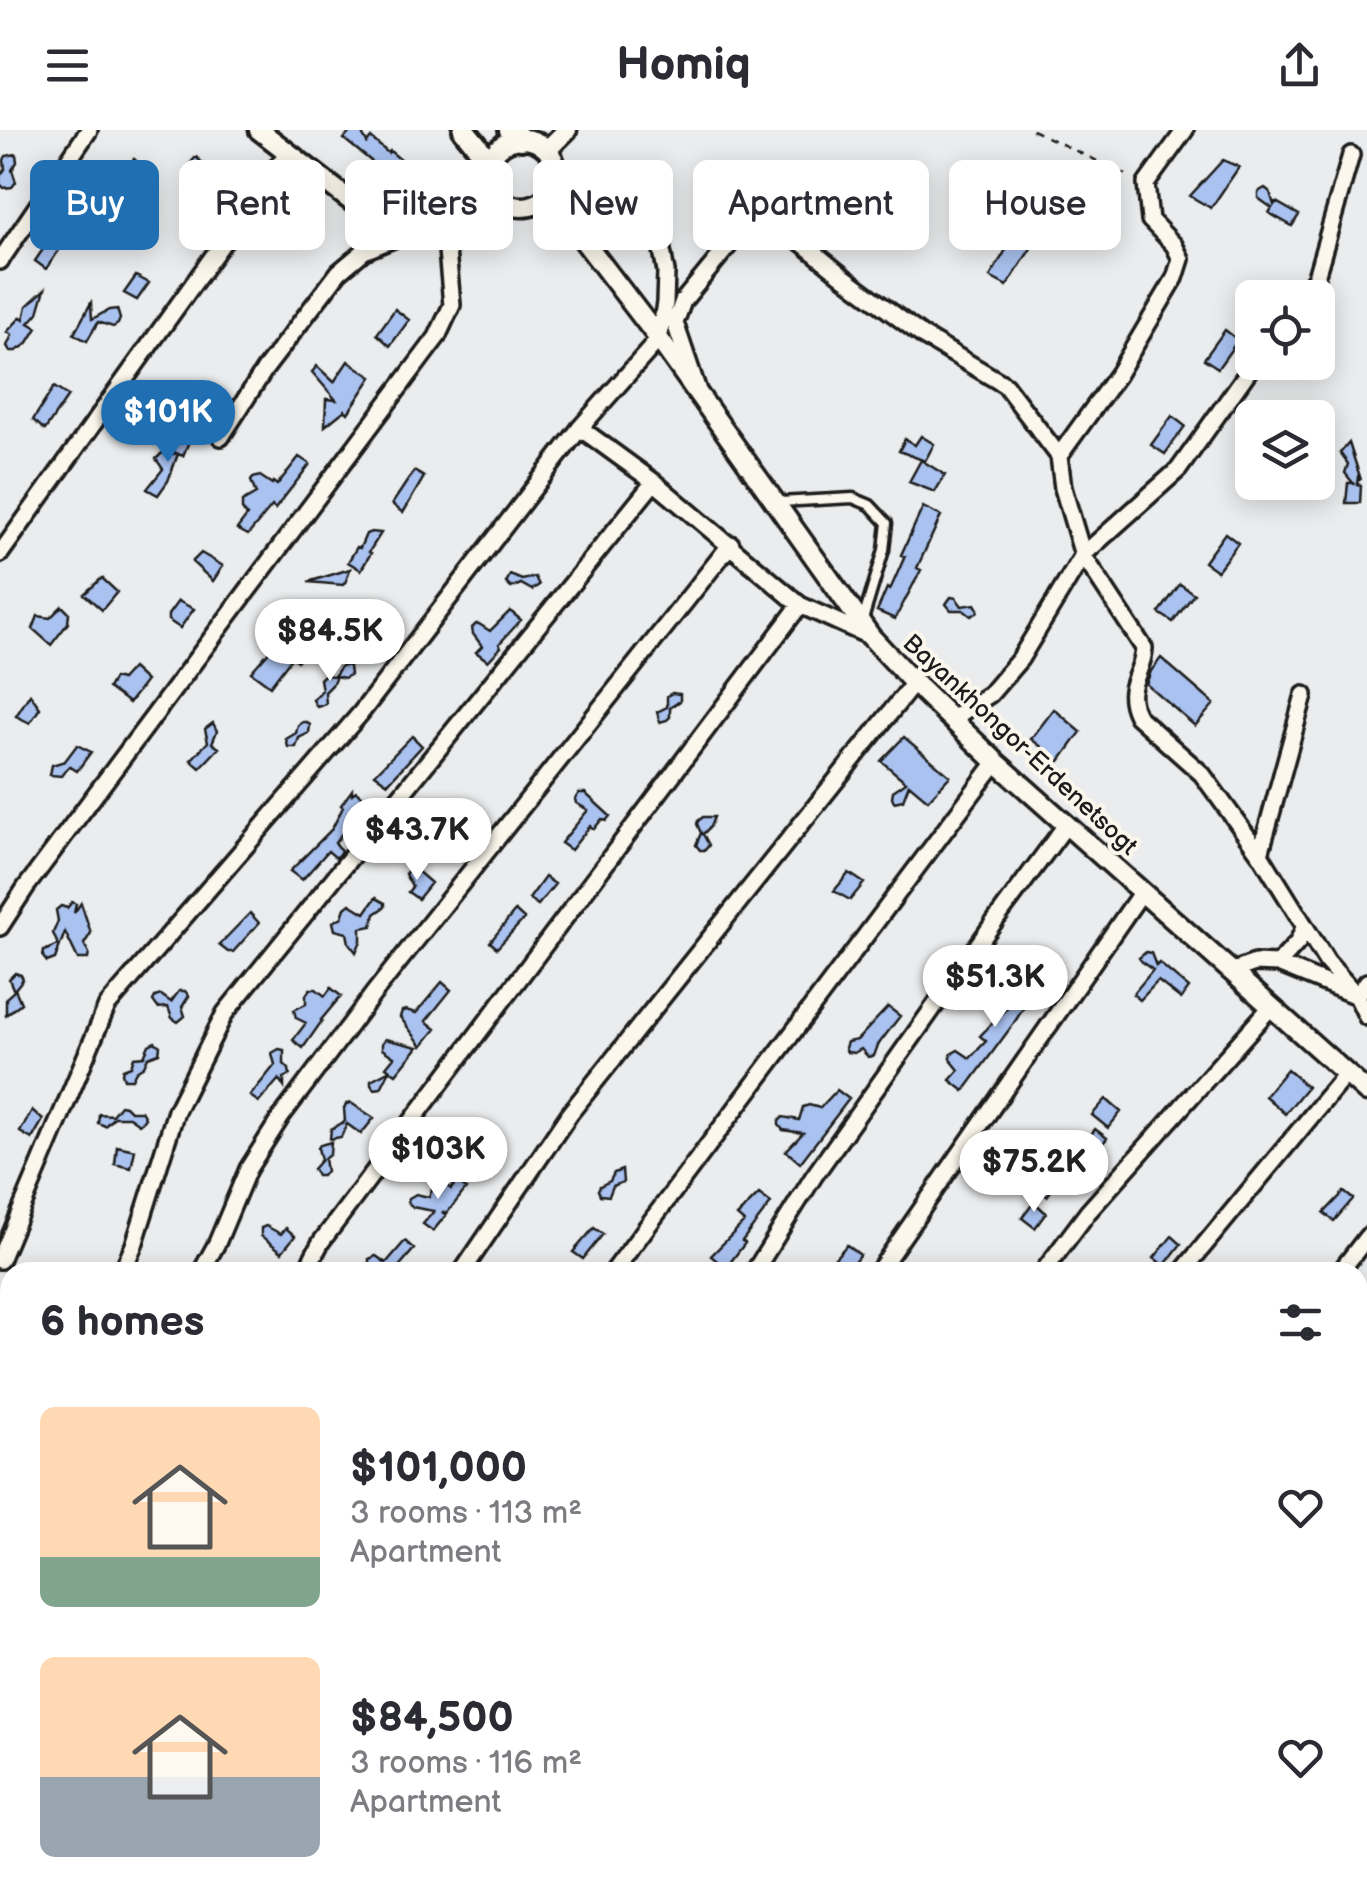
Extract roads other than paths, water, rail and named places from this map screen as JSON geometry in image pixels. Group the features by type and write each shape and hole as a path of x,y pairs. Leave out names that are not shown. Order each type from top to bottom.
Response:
{"main road":[{"path":"464,130 485,160"}],"street":[{"path":"0,261 89,130"},
{"path":"260,130 345,197"},
{"path":"547,150 567,130"},
{"path":"1059,456 1118,374 1176,278 1181,259 1150,220 1146,184 1185,130"},
{"path":"492,160 500,146 516,134 547,150 554,160"},
{"path":"0,554 286,153"},
{"path":"1314,280 1351,155"},
{"path":"700,397 675,323 683,302 748,222 760,217 770,217 923,336 1006,384 1059,456 1083,555 1144,648 1144,658 1130,692 1137,716 1202,774 1260,854 1327,962 1357,996 1367,1016"},
{"path":"221,436 265,369 339,272 366,250"},
{"path":"0,928 437,337 452,305 447,250"},
{"name":"Bayankhongor-Erdenetsogt","path":"590,250 866,631 914,684 1066,826 1367,1092"},
{"path":"0,1260 107,1006 360,714 580,428 658,340 666,272 662,250"},
{"path":"952,720 990,694 1020,659 1083,555 1179,468 1242,380"},
{"path":"580,428 654,482 800,605 866,631"},
{"path":"126,1262 176,1110 225,1013 654,482"},
{"path":"207,1262 248,1170 281,1118 374,993 731,544"},
{"path":"310,1262 321,1242 800,605"},
{"path":"469,1262 570,1113 914,684"},
{"path":"1260,854 1304,695"},
{"path":"621,1262 996,762"},
{"path":"760,1262 814,1176 1066,826"},
{"path":"885,1262 1142,893"},
{"path":"1278,964 1298,942 1304,928"},
{"path":"1230,972 1255,963 1278,964 1357,996"},
{"path":"1357,996 1367,982"},
{"path":"1050,1262 1088,1212 1270,1008"},
{"path":"1190,1262 1346,1074"},
{"path":"1348,1262 1367,1237"}],"lane":[{"path":"774,502 853,498 870,505 887,523 866,631"}]}
